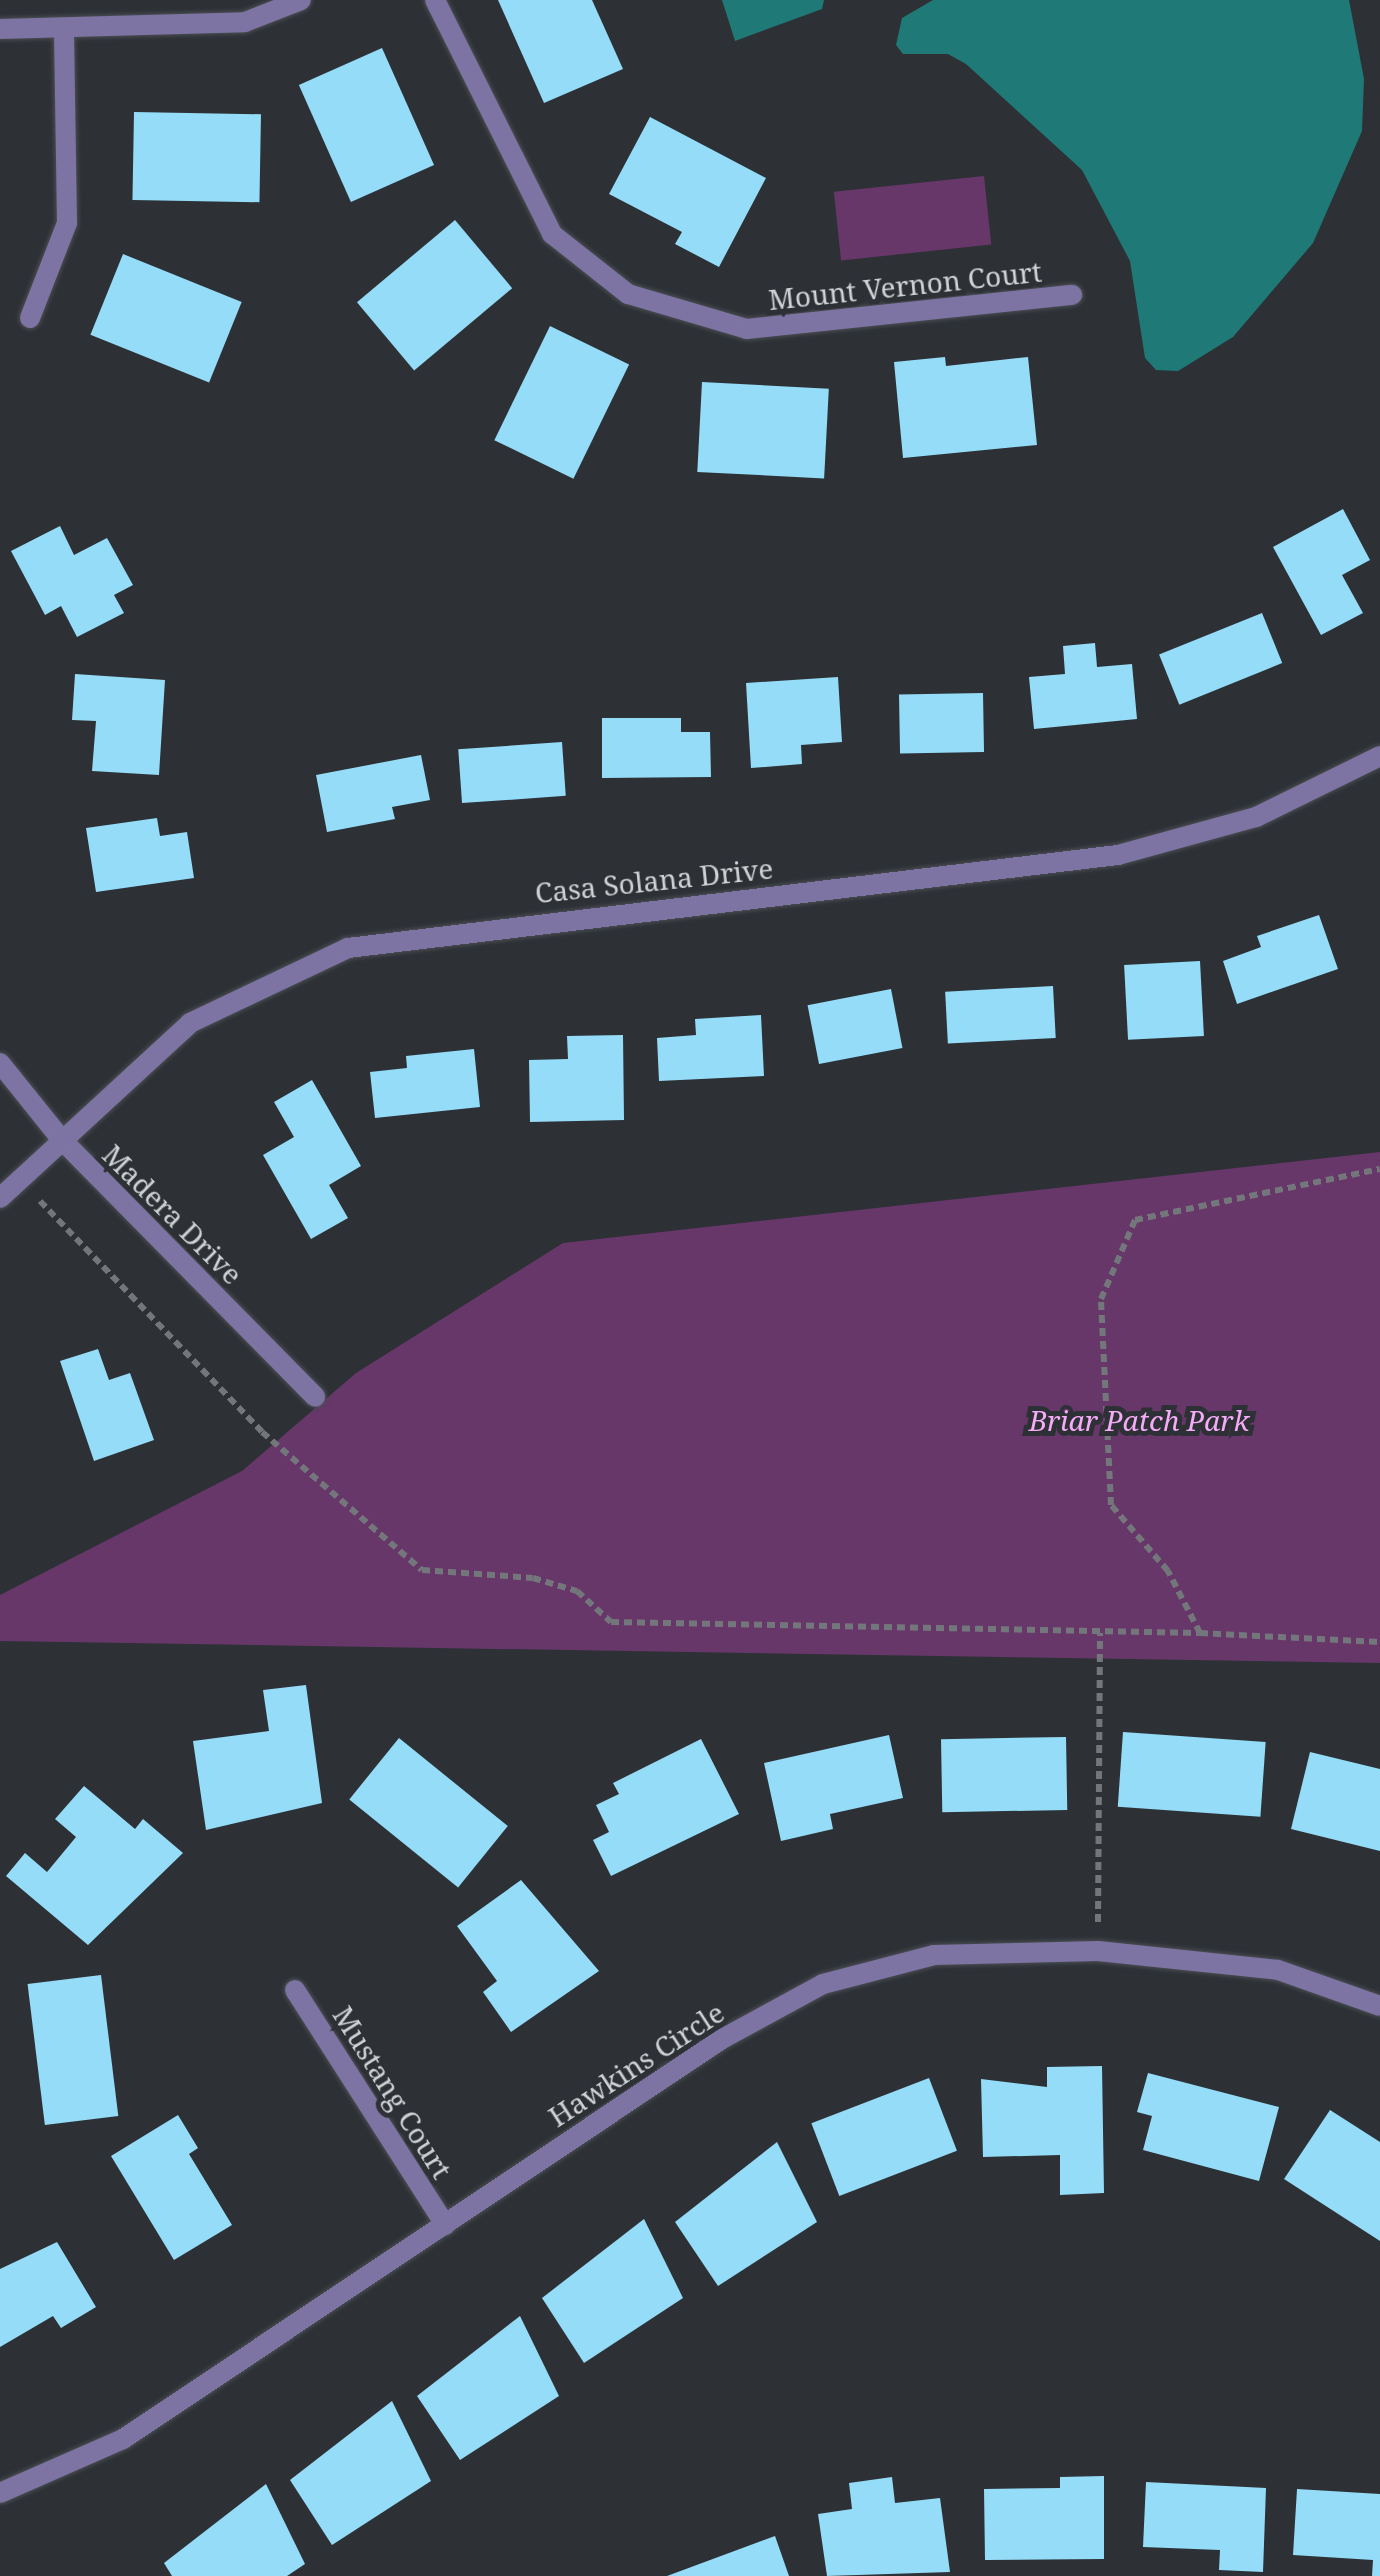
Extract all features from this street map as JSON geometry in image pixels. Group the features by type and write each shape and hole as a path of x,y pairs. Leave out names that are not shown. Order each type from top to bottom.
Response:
{"street":[{"path":"208,0 212,22"},
{"path":"0,29 64,33 244,22 302,0"},
{"name":"Mount Vernon Court","path":"435,0 544,222 628,294 747,329 1072,295"},
{"path":"30,318 66,223 64,33"},
{"name":"Casa Solana Drive","path":"0,1198 190,1024 348,948 1118,855 1256,817 1380,756"},
{"name":"Madera Drive","path":"0,1063 61,1139 315,1397"},
{"name":"Hawkins Circle","path":"0,2493 124,2439 722,2039 823,1984 934,1955 1098,1951 1278,1970 1380,2006"},
{"name":"Mustang Court","path":"295,1990 444,2225"}],"path":[{"path":"1200,1633 1168,1571 1111,1504 1101,1300 1135,1220 1380,1169"},
{"path":"19,1180 262,1432 422,1570 533,1578 577,1591 612,1622 1200,1633 1380,1642"},
{"path":"1098,1951 1100,1633"}],"green space":[{"path":"984,176 991,245 841,260 834,192"},
{"name":"Briar Patch Park","path":"1380,1152 1380,1663 0,1641 0,1595 242,1471 356,1373 563,1243"}],"shaded area":[{"path":"722,0 824,0 822,9 735,41"},
{"path":"933,0 1349,0 1364,79 1362,131 1313,243 1233,337 1178,371 1156,370 1145,358 1130,261 1082,170 966,64 948,54 903,54 896,45 902,18"}],"building":[{"path":"498,0 592,0 623,69 544,103"},
{"path":"382,48 434,165 351,202 299,85"},
{"path":"134,112 261,114 259,202 132,200"},
{"path":"650,117 766,178 719,267 675,244 682,232 609,194"},
{"path":"455,220 512,288 414,370 357,302"},
{"path":"123,254 242,302 209,383 90,335"},
{"path":"550,326 629,365 573,479 494,440"},
{"path":"945,357 946,366 1028,357 1037,445 903,458 894,362"},
{"path":"702,382 829,389 824,479 697,472"},
{"path":"1343,509 1370,560 1342,575 1363,613 1321,635 1273,547"},
{"path":"60,526 74,555 107,538 133,585 114,595 124,613 77,637 61,606 45,615 11,551"},
{"path":"1262,613 1282,663 1179,705 1159,655"},
{"path":"1095,643 1097,667 1132,664 1137,719 1034,729 1029,677 1065,674 1063,646"},
{"path":"75,674 165,680 159,775 92,771 96,721 72,720"},
{"path":"838,677 842,742 801,745 802,764 751,768 746,683"},
{"path":"983,693 984,752 900,753 899,694"},
{"path":"602,718 681,718 681,732 710,732 711,777 602,778"},
{"path":"562,742 566,796 462,803 458,749"},
{"path":"421,755 430,800 392,807 395,819 327,832 316,775"},
{"path":"157,818 160,836 187,832 194,878 96,892 86,828"},
{"path":"1319,915 1338,969 1237,1004 1223,961 1261,947 1257,936"},
{"path":"1200,961 1204,1036 1128,1040 1124,965"},
{"path":"1053,986 1056,1038 948,1044 945,992"},
{"path":"891,989 902,1048 819,1064 808,1005"},
{"path":"761,1015 764,1076 659,1081 657,1038 696,1035 695,1019"},
{"path":"623,1035 624,1120 530,1122 529,1060 568,1059 567,1036"},
{"path":"474,1049 480,1107 375,1118 370,1072 407,1068 406,1056"},
{"path":"312,1080 361,1166 329,1185 348,1218 311,1239 263,1155 294,1137 274,1102"},
{"path":"98,1349 109,1380 130,1373 154,1440 94,1461 60,1361"},
{"path":"306,1685 322,1803 206,1830 193,1741 269,1731 263,1690"},
{"path":"1123,1732 1266,1742 1260,1817 1118,1807"},
{"path":"889,1735 903,1798 830,1814 833,1829 781,1841 764,1763"},
{"path":"1066,1737 1067,1810 942,1812 941,1739"},
{"path":"399,1738 508,1826 458,1887 349,1799"},
{"path":"701,1739 739,1814 611,1876 593,1840 609,1832 596,1805 619,1794 613,1783"},
{"path":"1310,1752 1380,1769 1380,1851 1291,1829"},
{"path":"84,1786 135,1829 143,1819 183,1853 88,1945 6,1876 25,1853 47,1872 76,1837 55,1819"},
{"path":"521,1880 599,1971 511,2032 483,1992 497,1981 457,1926"},
{"path":"101,1975 118,2116 45,2125 28,1984"},
{"path":"1102,2066 1104,2193 1060,2195 1060,2155 983,2157 981,2079 1047,2087 1047,2067"},
{"path":"1148,2073 1279,2107 1259,2181 1143,2150 1152,2116 1137,2112"},
{"path":"929,2078 957,2151 839,2196 811,2123"},
{"path":"1330,2110 1380,2142 1380,2241 1284,2179"},
{"path":"178,2115 198,2148 189,2154 232,2225 174,2260 111,2156"},
{"path":"777,2142 817,2222 718,2286 675,2222"},
{"path":"644,2219 683,2298 584,2363 542,2298"},
{"path":"57,2242 96,2307 61,2328 53,2316 0,2347 0,2269"},
{"path":"520,2316 559,2396 460,2460 417,2396"},
{"path":"392,2401 431,2481 332,2545 290,2480"},
{"path":"1104,2476 1104,2559 985,2560 984,2489 1060,2488 1060,2477"},
{"path":"892,2477 895,2503 940,2498 950,2572 827,2576 818,2514 852,2509 849,2483"},
{"path":"1146,2482 1266,2488 1263,2572 1219,2570 1220,2550 1143,2547"},
{"path":"266,2484 305,2564 287,2576 172,2576 164,2563"},
{"path":"1297,2489 1380,2494 1380,2576 1372,2576 1373,2560 1293,2555"},
{"path":"775,2536 789,2576 667,2576"}]}
